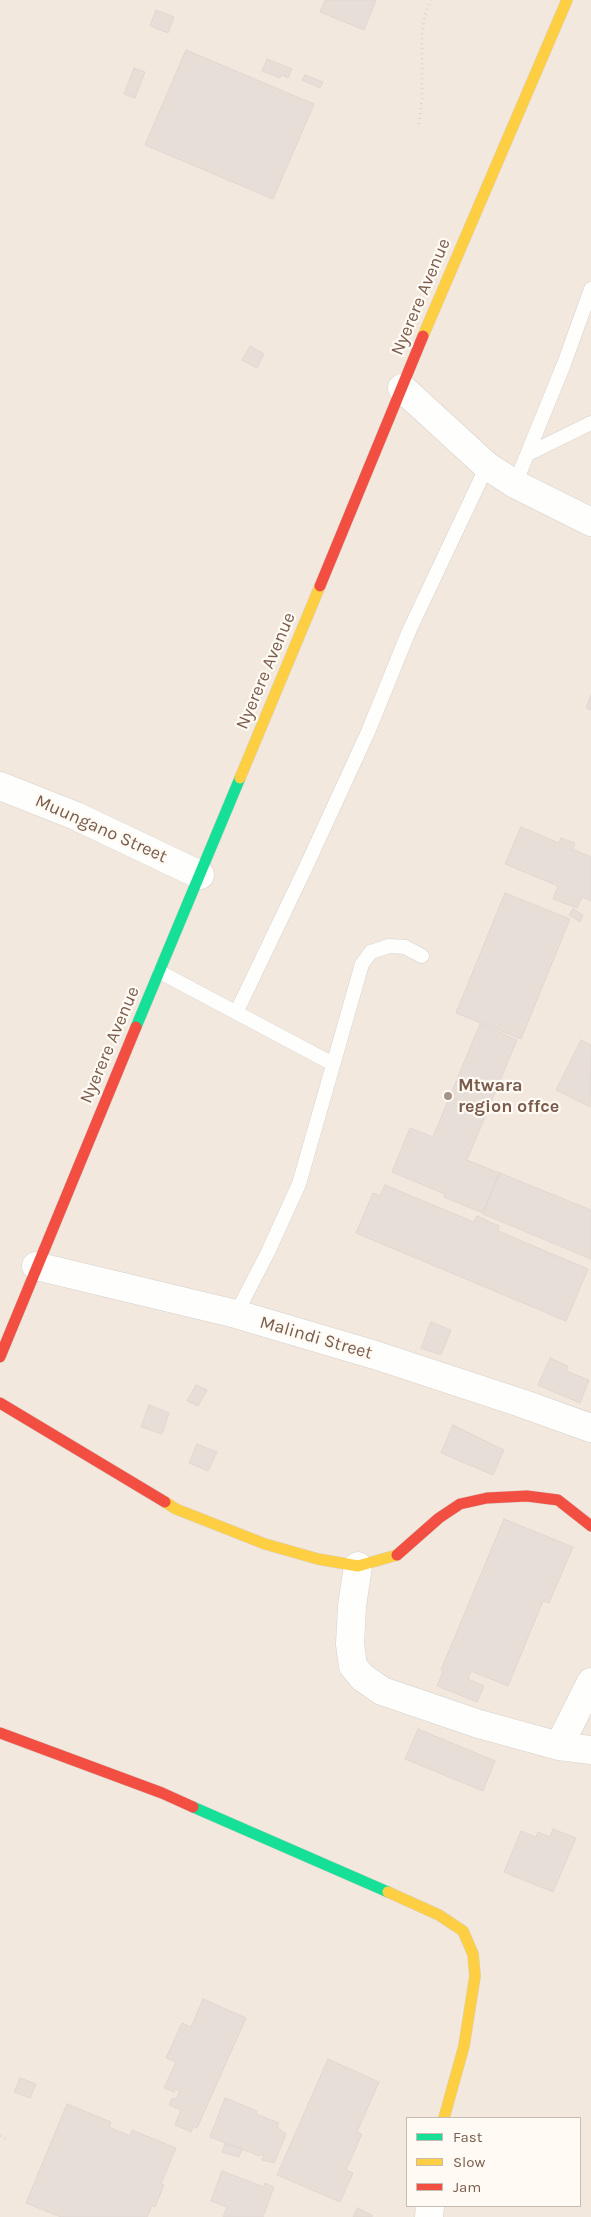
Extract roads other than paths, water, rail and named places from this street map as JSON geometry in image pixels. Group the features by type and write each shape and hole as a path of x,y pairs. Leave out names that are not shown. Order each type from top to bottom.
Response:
{"street":[{"name":"Nyerere Avenue","path":"0,1357 36,1266 402,388 536,68 567,0"},
{"path":"402,388 487,466 514,484 591,522"},
{"name":"Muungano Street","path":"0,786 76,816 200,875"},
{"name":"Malindi Street","path":"36,1266 236,1314 375,1355 591,1428"},
{"path":"0,1403 176,1509 264,1544 318,1559 358,1566 395,1557 439,1518 460,1504 487,1498 527,1496 558,1500 591,1526"},
{"path":"358,1566 350,1644 353,1666 362,1677 382,1691 419,1705 559,1746 591,1750"},
{"path":"559,1746 591,1682"},
{"path":"0,1733 162,1793 439,1916 463,1931 473,1954 475,1976 464,2046 444,2117"}],"lane":[{"path":"514,484 528,454 591,289"},
{"path":"528,454 591,424"},
{"path":"237,1011 313,852 368,732 409,631 487,466"},
{"path":"236,1314 268,1252 299,1184 362,964 372,952 389,946 406,947 422,956"},
{"path":"160,972 237,1011 333,1064"}],"place":[{"name":"Mtwara region offce","path":"448,1096"}]}
